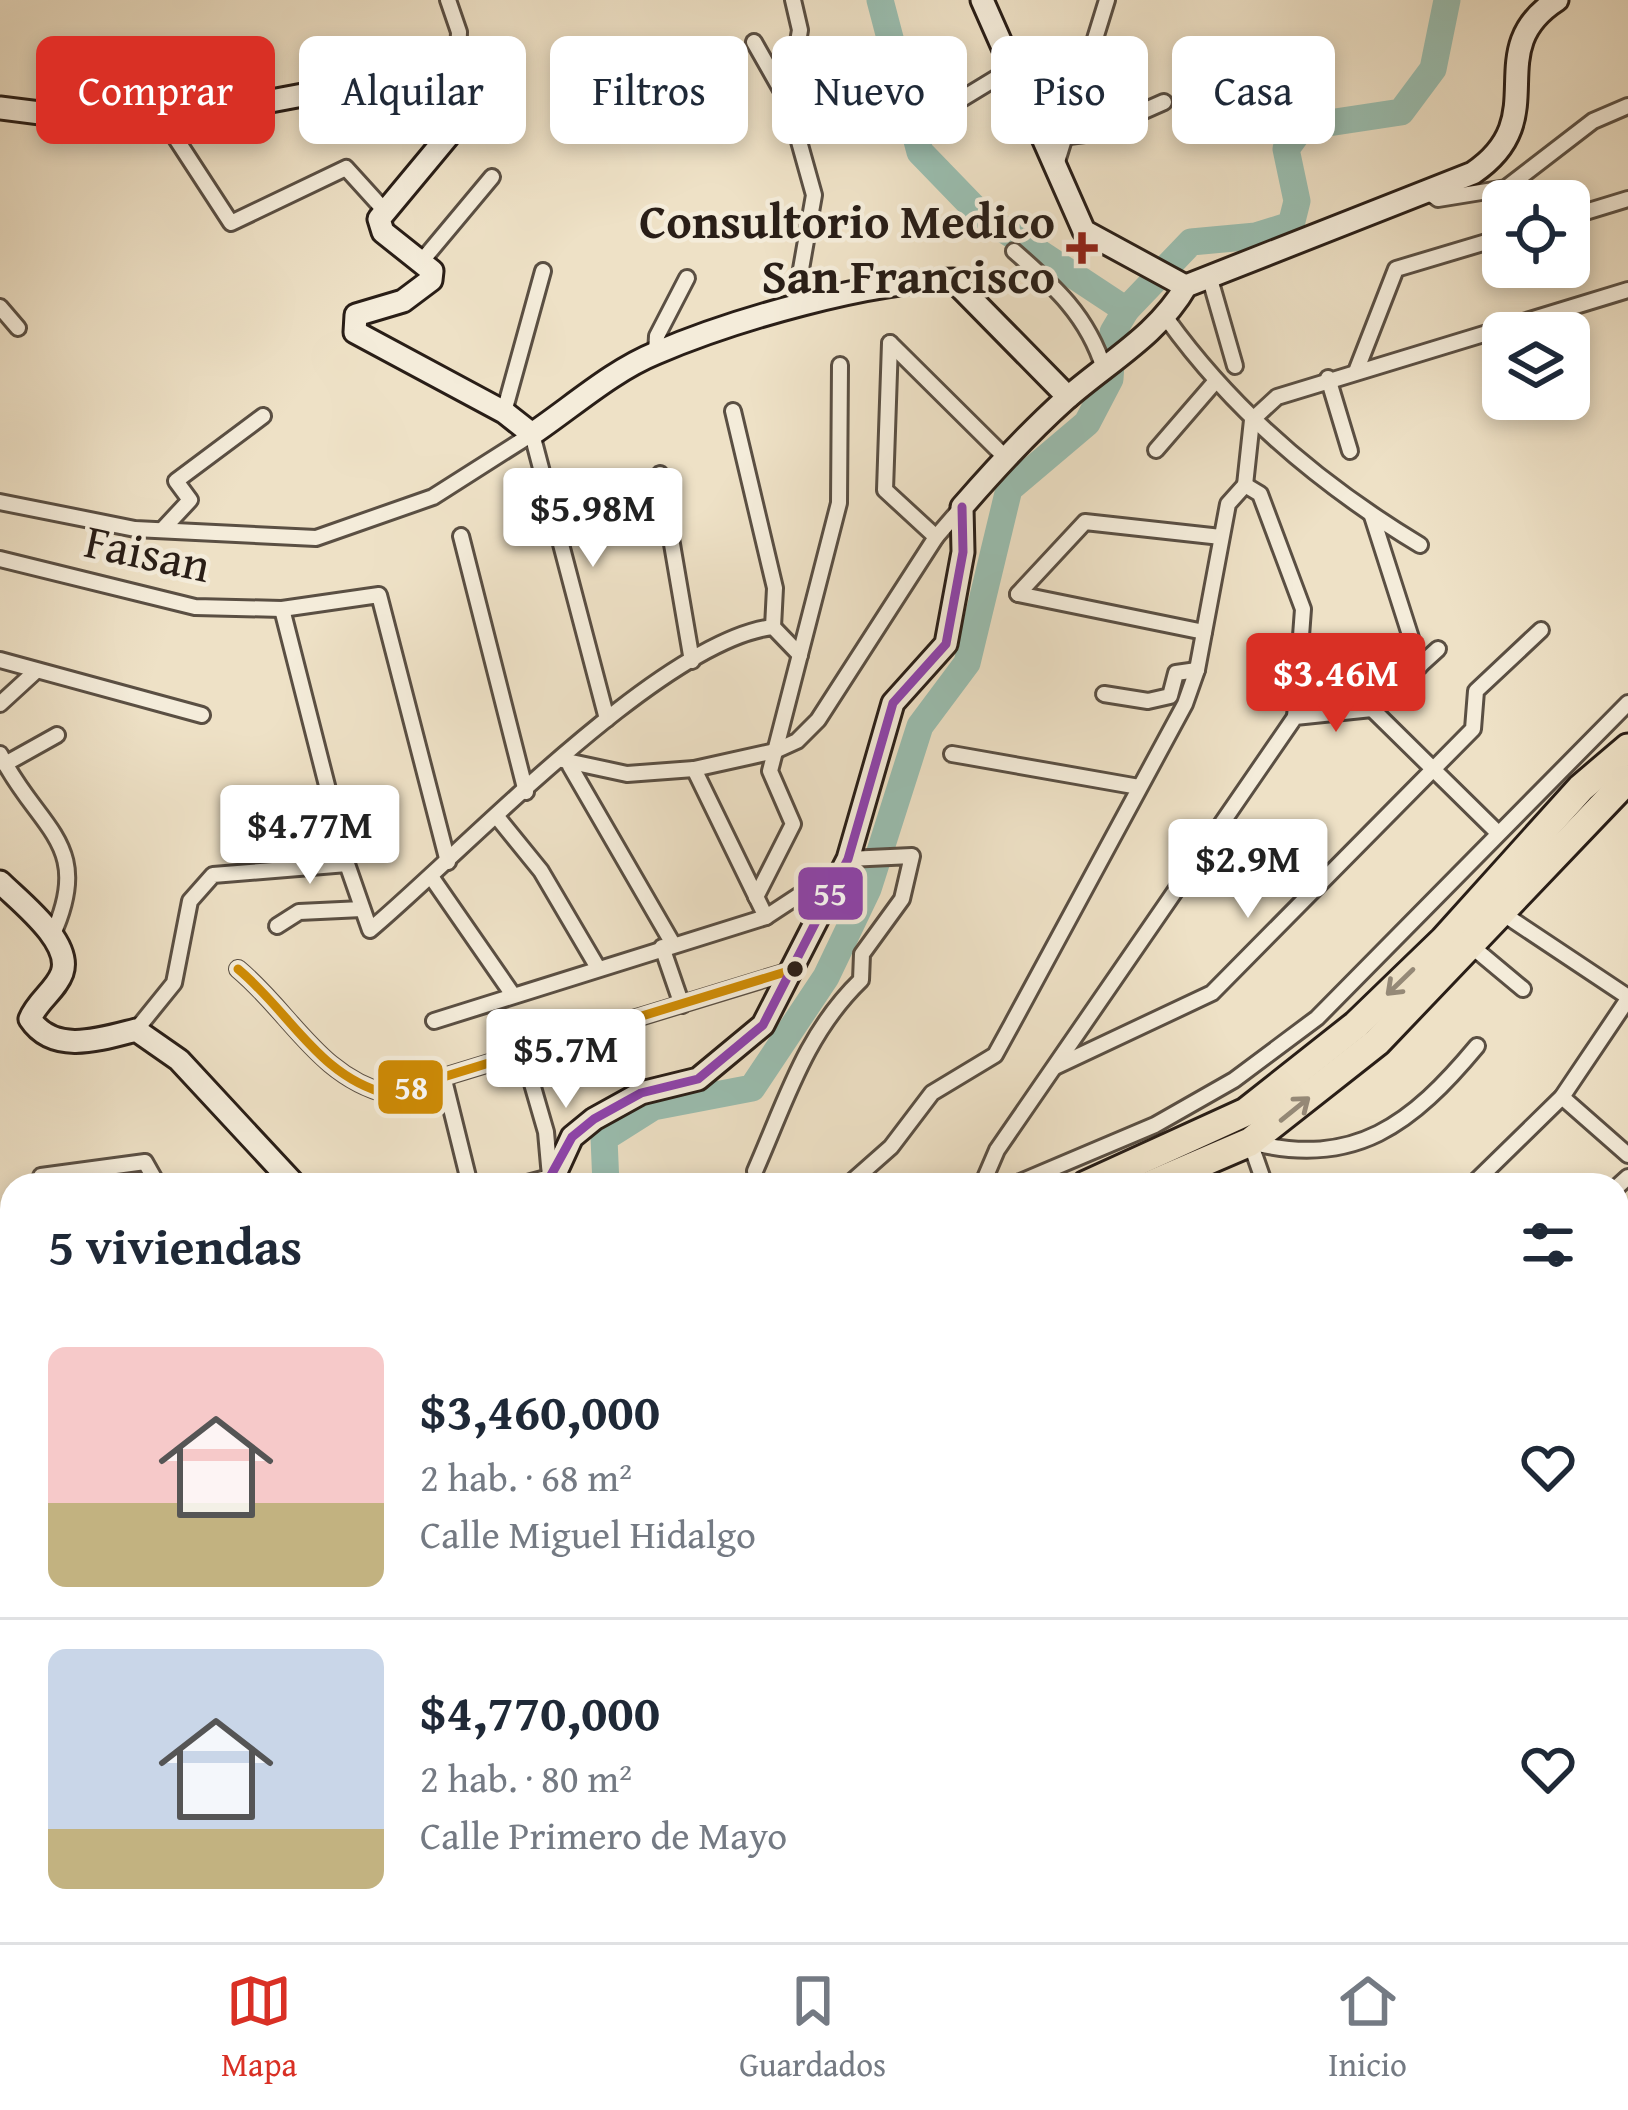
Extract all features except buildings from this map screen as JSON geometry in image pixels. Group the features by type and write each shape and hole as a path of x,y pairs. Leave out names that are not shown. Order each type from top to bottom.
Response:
{"highway":[{"path":"1113,1173 1246,1112 1356,1025 1444,940 1555,816 1628,748"},
{"path":"1178,1173 1250,1142 1377,1042 1628,779"}],"street":[{"path":"448,0 459,36"},
{"path":"793,0 799,36"},
{"path":"982,0 997,36"},
{"path":"1097,36 1107,0"},
{"path":"1042,144 1084,231 1186,286 1473,173 1510,138 1517,112 1517,47 1535,14 1557,0"},
{"path":"754,43 772,74"},
{"path":"1148,109 1164,102"},
{"path":"1426,191 1438,199 1506,188 1593,122 1628,106"},
{"path":"0,108 36,112"},
{"path":"180,144 231,223 346,168 385,211"},
{"path":"441,144 380,219 383,232 432,271 431,280 403,301 356,315 356,332 505,412 532,434 607,719"},
{"path":"794,309 814,195 800,144"},
{"path":"1053,170 1065,144"},
{"path":"421,262 492,176"},
{"path":"1590,211 1628,199"},
{"path":"1357,369 1396,269 1482,243"},
{"path":"1014,251 1060,292 1094,334 1104,368"},
{"path":"505,412 543,271"},
{"path":"656,353 657,336 687,278"},
{"path":"1210,279 1235,366"},
{"path":"0,502 135,529 316,538 433,497 656,353 794,309 922,280 953,280 1068,398"},
{"path":"566,763 595,764 627,774 694,769 775,751 797,741 818,720 937,537 962,507 1005,457 1068,398 1167,319 1186,286"},
{"path":"862,1173 891,1148 932,1093 995,1054 1139,787 1197,670 1228,504 1245,485 1252,420 1277,397 1328,378 1628,290"},
{"path":"0,307 18,328"},
{"path":"1167,319 1214,383 1252,420 1372,517 1420,545"},
{"path":"937,537 885,490 890,343 1005,457"},
{"path":"756,897 793,824 770,771 839,503 840,365"},
{"path":"1328,378 1350,451"},
{"path":"1156,450 1214,383"},
{"path":"733,410 775,589 773,627 800,655"},
{"path":"163,529 190,500 176,482 262,416"},
{"path":"660,474 692,661"},
{"path":"987,1173 997,1150 1295,717 1303,610 1260,494 1245,485"},
{"path":"554,1173 572,1137 594,1119 641,1093 698,1079 763,1025 835,883 857,860 893,703 946,644 958,587 962,507"},
{"path":"1372,517 1420,666"},
{"path":"1204,632 1018,594 1085,522 1221,537"},
{"path":"461,536 526,792"},
{"name":"Faisan","path":"0,559 195,607 282,608 379,596 448,862"},
{"path":"282,608 347,864 370,930 526,792 566,763 607,719 742,631 773,627"},
{"path":"1054,1066 1212,993 1473,728 1476,691 1540,630"},
{"path":"1295,717 1372,710 1438,649"},
{"path":"0,660 202,715"},
{"path":"1104,694 1148,701 1170,696 1176,673 1197,670"},
{"path":"0,704 36,671"},
{"path":"1041,1173 1155,1125 1234,1080 1317,1018 1496,831 1628,703"},
{"path":"1372,710 1496,831"},
{"path":"52,936 68,901 71,868 61,844 3,759 57,735"},
{"path":"952,754 1139,787"},
{"path":"566,763 668,946 682,1006"},
{"path":"694,769 766,917"},
{"path":"1533,796 1555,816"},
{"path":"498,818 541,871 598,968"},
{"path":"755,1171 790,1078 829,1011 861,980 862,954 902,899 911,856 857,860"},
{"path":"0,882 52,936 64,958 62,974 37,1002 29,1019 37,1030 66,1042 136,1030 174,983 190,901 213,875 347,864"},
{"path":"432,878 513,995"},
{"path":"434,1021 766,917 801,894 835,883"},
{"path":"277,926 298,912 362,909"},
{"path":"1484,1173 1562,1097 1628,998 1498,911"},
{"path":"1469,944 1522,989"},
{"path":"238,969 268,994 330,1068 363,1088 388,1094 421,1088 795,969"},
{"path":"136,1030 179,1060 284,1173"},
{"path":"1260,1173 1250,1142 1312,1152 1376,1140 1441,1090 1477,1046"},
{"path":"524,1056 546,1132 549,1173"},
{"path":"444,1080 467,1173"},
{"path":"1562,1097 1628,1155"},
{"path":"57,1173 146,1162 152,1173"}],"waterway":[{"path":"880,0 920,152 979,213 1126,310"},
{"path":"605,1173 604,1138 653,1107 752,1088 826,977 868,889 920,726 967,663 1009,489 1087,423 1110,379 1113,332 1126,310 1191,242 1256,236 1291,225 1297,201 1286,149 1302,127 1401,112 1433,69 1447,0"}],"transit line":[{"name":"55","path":"552,1173 572,1137 594,1119 641,1093 698,1079 763,1025 848,859 893,703 946,644 963,552 962,507"},
{"name":"58","path":"238,969 324,1058 364,1086 388,1094 795,969"}],"place":[{"name":"Consultorio Medico San Francisco","path":"1082,248"}]}
